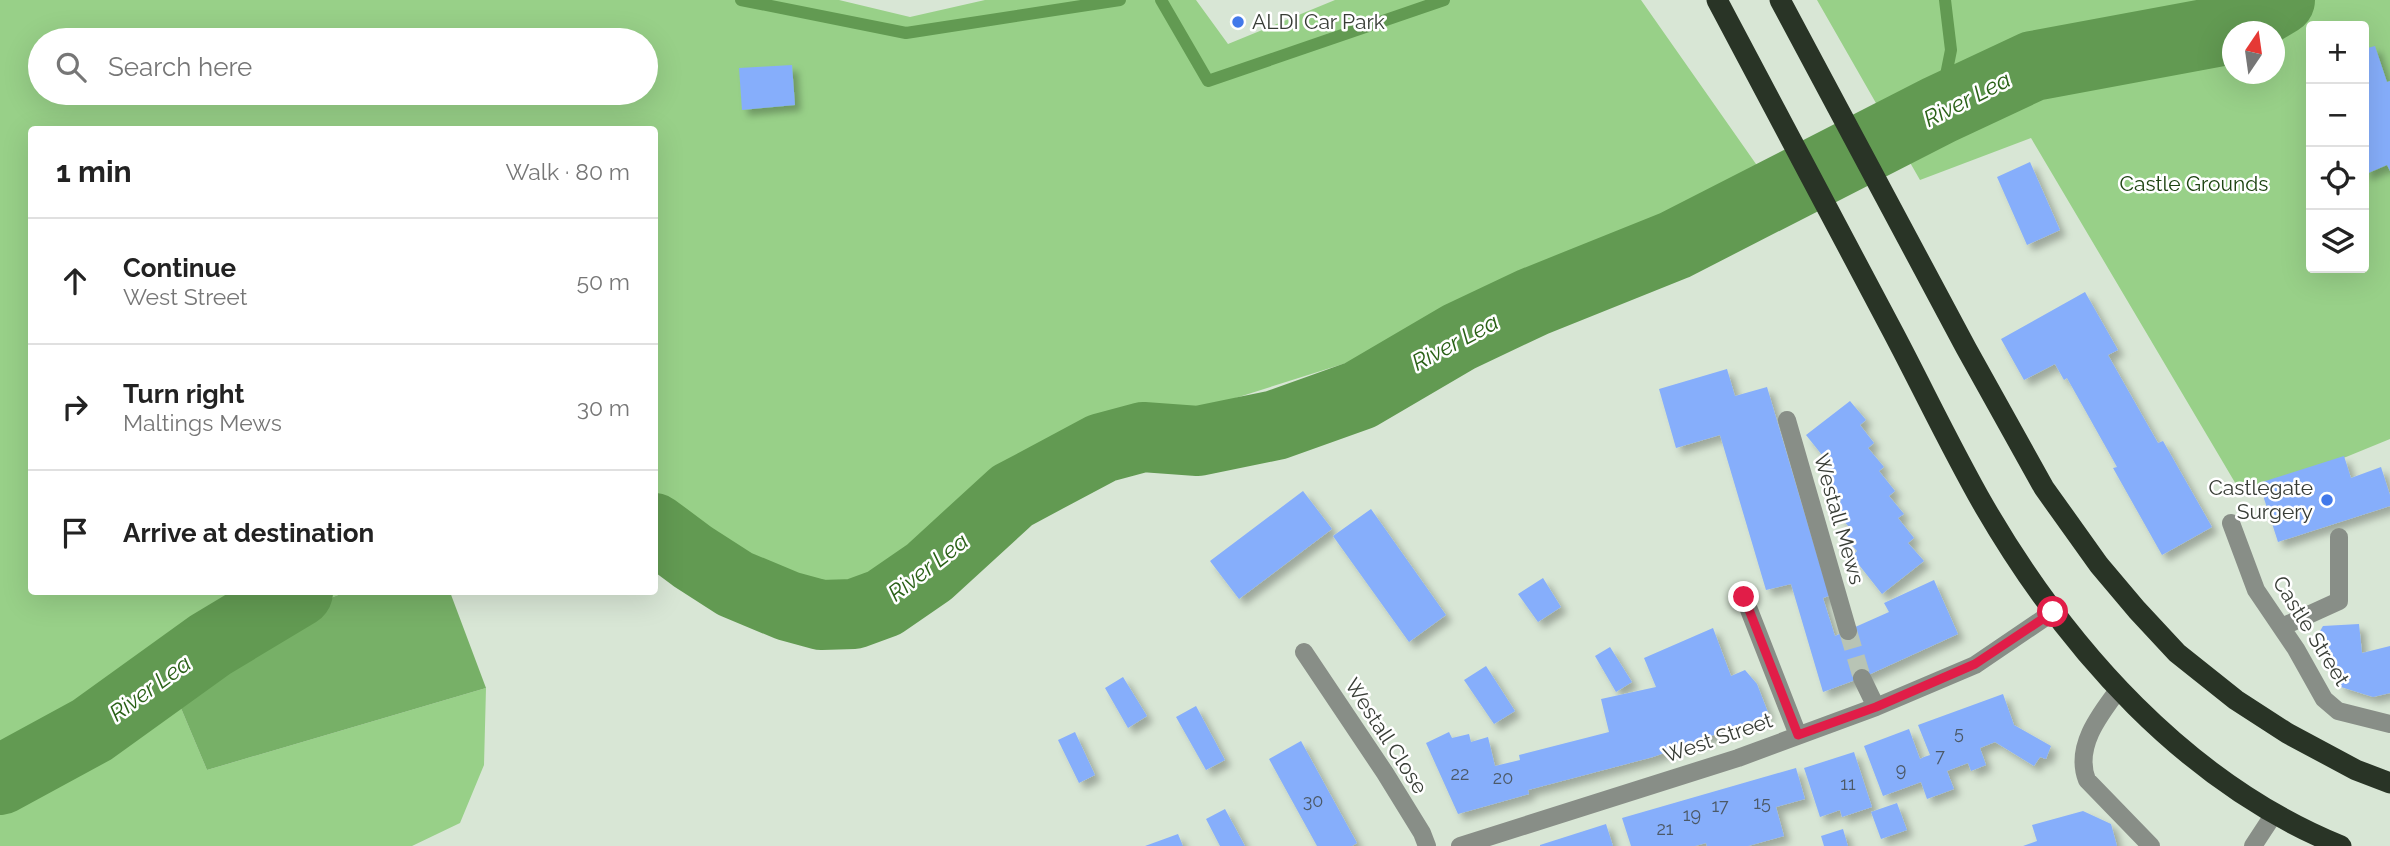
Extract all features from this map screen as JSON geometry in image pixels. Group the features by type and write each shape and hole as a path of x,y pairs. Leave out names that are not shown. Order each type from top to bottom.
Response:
{"highway":[{"path":"1717,0 1984,506 2053,612 2138,710 2194,760 2274,814 2341,846"},
{"path":"1780,0 2044,488 2099,565 2178,653 2236,700 2287,733 2356,770 2390,783"}],"street":[{"name":"Westall Mews","path":"1787,420 1848,631"},
{"name":"Castle Street","path":"2231,523 2256,590 2282,627 2325,699 2338,710 2390,724"},
{"path":"2282,627 2339,601 2339,537"},
{"path":"1744,597 1798,735"},
{"name":"West Street","path":"1460,846 1738,758 1876,707 1975,664 2053,612"},
{"name":"Westall Close","path":"1304,652 1385,774 1422,833 1427,846"},
{"path":"1862,678 1876,707"},
{"path":"2119,688 2096,721 2085,748 2082,767 2087,780 2151,846"},
{"path":"2253,846 2274,814"}],"green space":[{"path":"0,0 839,0 910,17 985,0 1196,0 1228,44 1335,0 1641,0 1763,174 1650,229 1504,281 1442,308 1362,358 1204,408 1131,412 1084,424 964,498 917,547 885,572 849,588 801,584 772,576 724,549 673,509 658,501 658,126 28,126 28,595 338,595 162,663 207,770 486,688 484,765 460,823 412,846 0,846"},
{"name":"Castle Grounds","path":"1817,0 2390,0 2390,439 2346,457 2240,491 2031,138 1920,180"},
{"path":"338,595 451,595 486,688 207,770 162,663"}],"building":[{"path":"2375,46 2387,82 2390,81 2390,171 2387,165 2369,173 2369,48"},
{"path":"792,65 795,105 742,110 739,68"},
{"path":"2030,162 2060,230 2027,245 1997,177"},
{"path":"2085,292 2118,350 2108,355 2158,443 2163,441 2212,527 2162,555 2067,378 2064,380 2055,364 2024,380 2001,339"},
{"path":"1727,369 1735,396 1767,387 1829,596 1823,598 1835,636 1889,612 1884,603 1934,580 1958,634 1866,676 1823,692 1791,584 1766,590 1720,435 1676,448 1659,389"},
{"path":"1850,401 1866,420 1860,425 1874,443 1868,448 1884,467 1879,471 1895,491 1889,496 1904,514 1898,518 1914,538 1908,543 1924,561 1882,594 1852,556 1857,551 1842,533 1849,527 1833,508 1841,501 1826,482 1831,478 1816,460 1822,455 1806,435"},
{"name":"Castlegate Surgery","path":"2344,456 2351,478 2381,467 2390,495 2390,506 2278,542 2259,483"},
{"path":"1303,491 1332,529 1239,599 1210,561"},
{"path":"1371,509 1446,615 1409,642 1333,536"},
{"path":"1543,578 1561,607 1538,622 1518,594"},
{"path":"2359,624 2362,653 2390,646 2390,693 2373,697 2341,687 2319,643 2323,626"},
{"path":"1713,628 1731,676 1745,670 1757,684 1769,715 1653,757 1528,790 1529,794 1458,814 1426,743 1449,732 1452,738 1469,734 1471,742 1488,737 1495,766 1520,760 1519,755 1609,732 1601,699 1656,687 1644,658"},
{"path":"1610,647 1632,682 1616,692 1595,656"},
{"path":"1486,666 1515,711 1494,724 1464,680"},
{"path":"1123,677 1147,716 1128,728 1105,688"},
{"path":"2003,694 2014,725 2051,746 2046,759 2040,757 2034,766 1995,742 1980,748 1986,765 1971,771 1968,763 1947,771 1954,789 1927,799 1921,782 1883,796 1864,746 1909,729 1920,759 1930,755 1918,725"},
{"path":"1196,706 1225,760 1206,770 1176,717"},
{"path":"1075,732 1095,775 1079,783 1058,740"},
{"path":"1301,741 1357,843 1352,846 1317,846 1269,759"},
{"path":"1854,752 1872,807 1842,817 1840,810 1820,817 1804,768"},
{"path":"1796,768 1805,799 1776,807 1784,836 1748,846 1707,846 1706,843 1695,846 1631,846 1622,818"},
{"path":"1897,803 1907,830 1881,839 1871,812"},
{"path":"1225,809 1245,846 1220,846 1206,819"},
{"path":"2083,811 2111,824 2117,846 2023,846 2037,841 2032,825"},
{"path":"1606,824 1613,846 1540,846 1540,845"},
{"path":"1843,829 1848,846 1824,846 1821,836"},
{"path":"1178,834 1183,846 1145,846"}],"waterway":[{"path":"741,0 906,33 1120,0"},
{"path":"1161,0 1208,81 1444,0"},
{"path":"1939,110 1951,50 1945,0"},
{"name":"River Lea","path":"658,531 735,584 788,606 821,615 854,614 884,603 929,572 1012,496 1102,448 1143,437 1198,441 1276,425 1360,395 1459,337 1533,302 1675,245 1939,110 2033,66 2232,29 2280,0"},
{"name":"River Lea","path":"0,780 92,730 210,645 293,595"}],"tunnel":[{"path":"1848,631 1862,678"}],"place":[{"name":"ALDI Car Park","path":"1238,22"},
{"name":"Castlegate Surgery","path":"2327,500"}],"route":[{"path":"1744,597 1798,735 1876,707 1975,664 2053,612"}]}
